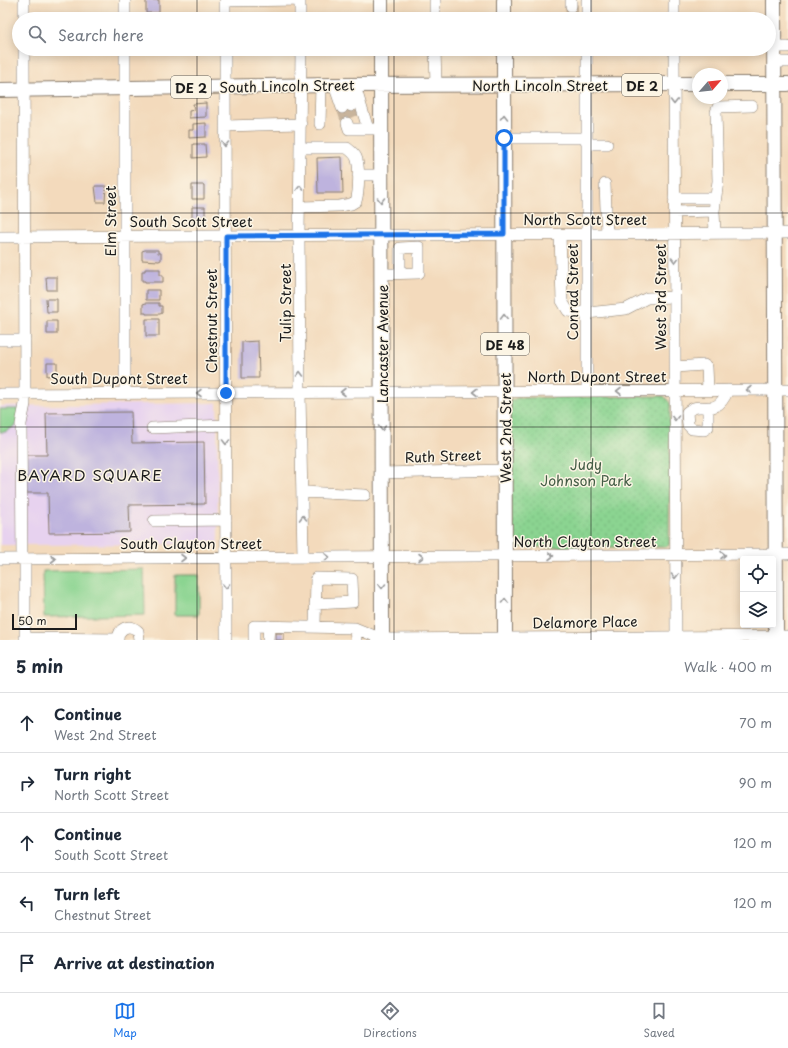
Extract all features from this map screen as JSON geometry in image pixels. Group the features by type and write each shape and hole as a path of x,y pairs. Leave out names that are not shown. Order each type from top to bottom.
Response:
{"main road":[{"path":"381,0 381,12"},
{"path":"504,0 504,12"},
{"path":"774,0 774,12"},
{"name":"Lancaster Avenue","path":"381,56 381,107 362,126 381,175 382,640"},
{"name":"West 2nd Street","path":"504,56 505,639"},
{"path":"774,56 781,233 782,554 780,637"},
{"name":"North Lincoln Street","path":"381,85 692,84"},
{"path":"728,84 788,84"},
{"name":"South Lincoln Street","path":"0,90 381,85"}],"street":[{"path":"24,0 24,12"},
{"path":"125,0 125,12"},
{"path":"225,12 225,0 300,0 300,12"},
{"path":"435,0 435,12"},
{"path":"674,0 674,12"},
{"path":"776,47 788,48"},
{"path":"24,56 25,404 21,424 25,639 118,639 121,630 132,627 138,631 140,640"},
{"name":"Elm Street","path":"125,56 125,393"},
{"name":"Chestnut Street","path":"225,56 226,640"},
{"name":"Tulip Street","path":"301,56 299,235 303,557"},
{"path":"435,56 436,85"},
{"name":"Conrad Street","path":"587,56 587,391"},
{"name":"West 3rd Street","path":"674,56 676,638"},
{"path":"774,62 788,62"},
{"path":"339,86 362,126"},
{"path":"339,86 352,107"},
{"path":"320,124 339,86"},
{"path":"714,233 715,198 718,181 716,112 718,106 752,106"},
{"path":"352,107 381,107"},
{"path":"225,126 301,124"},
{"path":"504,138 587,141 607,144"},
{"path":"300,148 347,148 355,155 358,161 358,196 356,201 351,204 339,206 300,207"},
{"path":"358,175 381,175"},
{"path":"605,184 607,234"},
{"path":"674,198 715,198"},
{"path":"674,212 714,211"},
{"name":"North Scott Street","path":"381,235 781,233"},
{"path":"560,234 562,301 568,310 587,313 626,309 647,298 675,297"},
{"name":"South Scott Street","path":"0,237 381,235"},
{"path":"382,274 400,273"},
{"path":"0,340 25,340"},
{"path":"675,367 704,365 708,369 708,390"},
{"path":"708,407 715,407 720,404 724,400 728,390"},
{"name":"North Dupont Street","path":"382,392 782,390"},
{"name":"South Dupont Street","path":"0,394 382,392"},
{"path":"152,428 226,425"},
{"name":"Ruth Street","path":"382,473 505,470"},
{"path":"302,492 364,495"},
{"path":"154,521 226,520"},
{"name":"North Clayton Street","path":"382,557 782,554"},
{"name":"South Clayton Street","path":"0,559 382,557"},
{"path":"315,626 316,604"},
{"path":"254,640 254,626 315,626 356,628 382,640"},
{"path":"268,640 269,626"},
{"path":"356,628 356,640"},
{"name":"Delamore Place","path":"382,640 780,637"}],"shaded area":[{"path":"217,403 218,544 0,545 0,406"}],"green space":[{"name":"Judy Johnson Park","path":"664,396 670,403 669,545 666,547 510,547 510,401 517,398"},
{"path":"0,409 23,409 18,424 5,432 0,432"},
{"path":"144,569 145,615 44,617 43,571"},
{"path":"175,575 199,575 199,615 175,615"}],"building":[{"path":"146,0 159,0 159,12 146,12"},
{"path":"206,103 206,117 189,118 189,111 194,110 193,104"},
{"path":"206,123 206,137 189,138 189,130 193,130 193,124"},
{"path":"193,144 205,144 206,157 193,158"},
{"path":"342,157 343,193 318,193 317,158"},
{"path":"192,185 204,185 204,199 192,199"},
{"path":"95,186 106,186 105,202 97,202"},
{"path":"192,207 205,207 205,221 192,221"},
{"path":"158,250 158,253 161,253 161,260 142,260 142,251"},
{"path":"145,269 160,269 160,275 163,275 163,282 142,281 142,271 145,271"},
{"path":"46,277 57,277 57,290 47,290"},
{"path":"146,290 159,290 159,300 146,300"},
{"path":"46,299 57,299 57,312 47,312"},
{"path":"159,303 159,306 162,306 162,313 143,313 143,304"},
{"path":"146,319 159,319 159,336 146,336"},
{"path":"47,321 57,321 57,334 47,334"},
{"path":"258,341 259,378 242,378 242,342"},
{"path":"47,363 57,363 57,375 47,376"},
{"path":"131,412 132,443 204,442 205,504 129,505 130,532 49,533 48,493 26,493 25,455 47,455 46,413"},
{"path":"276,633 284,633 284,640 276,640"}],"tunnel":[{"path":"571,6 571,10 579,10"},
{"path":"351,106 356,121"},
{"path":"342,108 347,123"}],"district":[{"name":"BAYARD SQUARE","path":"90,474"}],"route":[{"path":"226,393 226,236 504,234 504,138"}]}
